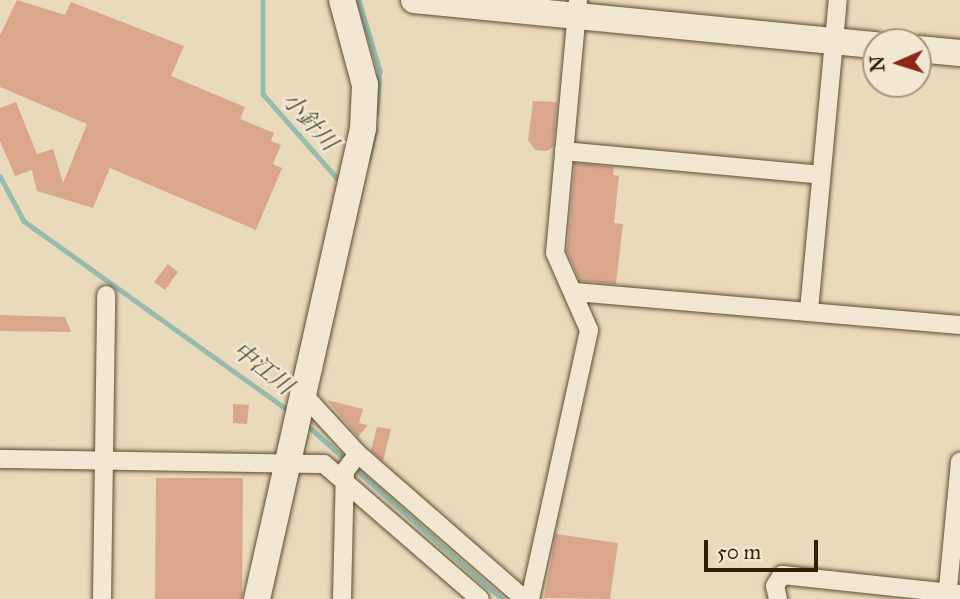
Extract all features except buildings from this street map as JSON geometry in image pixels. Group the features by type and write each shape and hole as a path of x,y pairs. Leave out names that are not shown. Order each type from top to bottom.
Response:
{"street":[{"path":"257,599 299,394 363,128 365,85 357,36 342,0"},
{"path":"414,0 578,8 862,44"},
{"path":"808,310 838,0"},
{"path":"530,599 589,330 575,292 555,253 578,8"},
{"path":"932,50 960,53"},
{"path":"564,151 821,176"},
{"path":"575,292 960,325"},
{"path":"102,599 106,295"},
{"path":"299,394 358,454 524,599"},
{"path":"342,599 344,475 358,454"},
{"path":"0,459 285,460 324,464 344,475 480,599"},
{"path":"778,599 775,586 782,575 952,595 960,462"}],"waterway":[{"name":"小針川","path":"263,0 263,94 338,179"},
{"path":"359,0 380,71 377,113"},
{"path":"369,158 375,129"},
{"name":"中江川","path":"0,176 24,221 289,411"},
{"name":"中江川","path":"307,425 347,461"},
{"name":"中江川","path":"353,467 502,599"}]}
